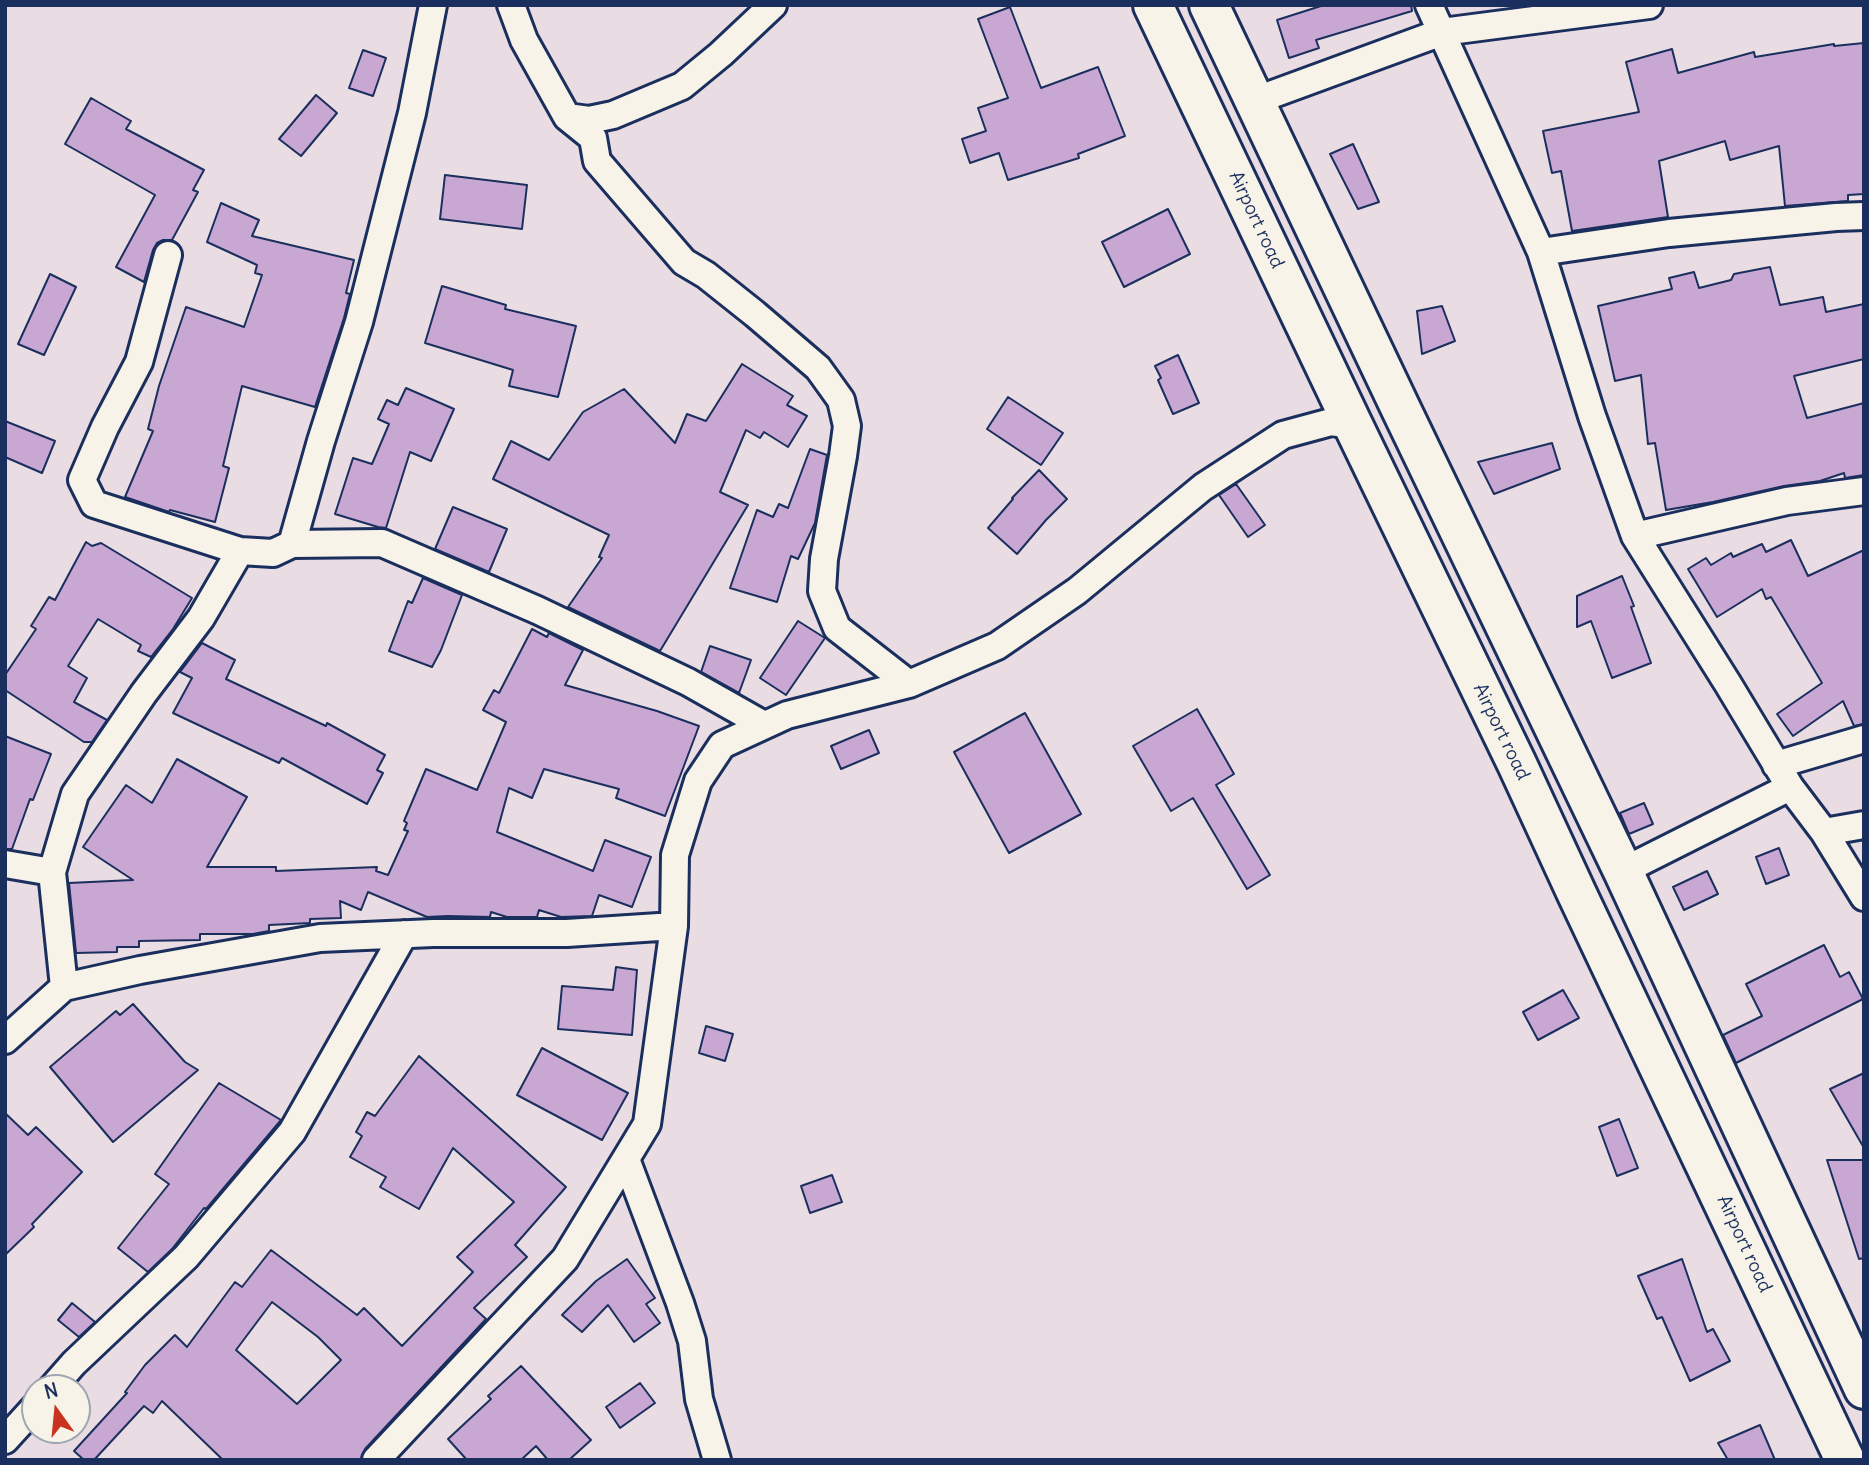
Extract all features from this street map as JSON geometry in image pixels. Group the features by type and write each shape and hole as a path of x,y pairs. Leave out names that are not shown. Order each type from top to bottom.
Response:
{"main road":[{"name":"Airport road","path":"1153,5 1353,425 1850,1449"},
{"path":"1209,5 1623,871 1864,1389"}],"street":[{"path":"292,544 365,296 412,113 433,5"},
{"path":"511,5 524,40 566,117 593,138 597,161 684,262 706,275 746,306 818,368 841,400 848,426 824,559 822,591 837,628 909,684"},
{"path":"566,117 589,120 613,115 682,86 773,5"},
{"path":"1429,5 1541,252 1592,416 1635,536 1783,776 1824,832 1864,897"},
{"path":"1254,101 1442,32 1648,5"},
{"path":"1541,252 1669,233 1864,216"},
{"path":"169,255 139,362 105,427 82,480 94,504 240,551 273,552 292,544 382,543 537,610 688,682 764,725"},
{"path":"376,1460 565,1259 647,1124 674,926 675,856 698,781 722,746 787,715 909,684 997,646 1077,591 1203,487 1283,435 1331,422 1353,425"},
{"path":"1635,536 1787,501 1864,491"},
{"path":"64,986 52,872 75,794 144,693 201,618 240,551"},
{"path":"1623,871 1783,776 1864,739"},
{"path":"1824,832 1864,825"},
{"path":"5,864 52,872"},
{"path":"5,1040 64,986 320,938 404,934 567,933 674,926"},
{"path":"64,1374 186,1258 292,1132 404,934"},
{"path":"625,1159 692,1341 699,1399 717,1460"},
{"path":"5,1440 21,1422"}],"building":[{"path":"1324,5 1411,5 1412,11 1316,40 1319,48 1289,58 1277,20"},
{"path":"1010,7 1041,88 1098,67 1125,136 1078,154 1079,158 1008,180 999,153 970,163 962,139 986,131 978,108 1008,98 978,19"},
{"path":"1864,43 1864,194 1848,195 1848,201 1785,206 1779,146 1730,160 1725,141 1659,161 1668,217 1572,231 1561,171 1552,173 1543,131 1639,112 1626,62 1672,49 1678,73 1754,52 1755,57 1834,44"},
{"path":"363,50 386,58 373,96 349,88"},
{"path":"316,95 337,113 301,156 279,139"},
{"path":"91,98 131,121 126,129 204,170 193,190 198,192 172,240 157,243 153,250 144,282 116,267 155,195 65,144"},
{"path":"1353,144 1379,202 1358,209 1330,154"},
{"path":"445,175 527,185 522,229 440,219"},
{"path":"221,203 259,220 252,236 354,260 346,293 350,294 344,318 315,407 242,386 223,466 229,468 215,522 170,510 169,512 125,497 153,431 148,429 159,386 186,307 244,327 262,275 255,273 257,265 207,242"},
{"path":"1168,209 1190,254 1124,287 1102,242"},
{"path":"1770,267 1780,305 1823,297 1826,312 1864,304 1864,359 1794,376 1807,418 1864,403 1864,475 1845,478 1844,473 1820,481 1666,510 1655,443 1648,444 1641,375 1615,381 1598,306 1672,289 1669,278 1694,272 1699,288 1731,280 1734,274"},
{"path":"50,274 76,287 44,355 18,344"},
{"path":"442,286 506,305 505,309 576,326 558,397 509,386 513,370 425,343"},
{"path":"1442,306 1455,341 1422,354 1417,311"},
{"path":"1178,355 1199,403 1173,414 1158,380 1161,378 1155,366"},
{"path":"742,364 793,396 787,405 807,416 788,447 764,432 760,438 746,430 720,492 748,505 660,651 568,607 602,558 599,557 609,535 493,479 511,441 549,460 583,412 624,389 675,443 687,414 706,421"},
{"path":"406,388 454,409 431,461 410,452 386,528 335,514 353,458 372,464 389,424 378,419 387,400 398,405"},
{"path":"1008,397 1063,433 1041,465 987,429"},
{"path":"5,421 55,441 42,473 5,457"},
{"path":"1552,443 1560,469 1494,494 1478,462"},
{"path":"810,449 827,455 815,523 798,559 791,556 777,602 730,588 757,510 773,517 779,504 788,508"},
{"path":"1039,470 1067,499 1017,554 988,528"},
{"path":"1236,484 1265,525 1248,537 1219,495"},
{"path":"453,507 507,529 489,572 435,549"},
{"path":"1791,540 1808,576 1864,550 1864,724 1854,726 1843,701 1793,736 1777,714 1822,683 1771,597 1766,599 1762,589 1717,617 1688,569 1706,558 1711,565 1731,553 1733,557 1762,544 1766,552"},
{"path":"86,542 92,546 101,543 192,598 151,657 138,651 141,645 98,619 68,666 87,678 74,702 107,720 92,742 84,742 5,690 5,675 36,629 31,626 49,597 55,600"},
{"path":"1622,576 1651,663 1612,678 1591,621 1577,627 1577,596"},
{"path":"423,578 462,595 432,667 389,651 408,601 412,603"},
{"path":"798,621 825,638 786,695 760,678"},
{"path":"532,629 547,637 549,633 583,650 565,685 699,726 665,816 616,798 619,789 544,769 532,798 509,788 497,832 593,871 605,840 651,857 632,907 599,895 592,916 561,917 539,910 537,917 507,917 491,912 490,917 427,917 368,892 361,910 340,901 341,918 269,925 269,931 253,934 200,934 200,940 139,941 139,947 117,947 117,952 76,953 69,883 133,880 83,847 126,785 152,803 177,759 247,797 207,867 276,867 276,871 377,867 376,871 388,875 408,831 404,830 407,823 404,821 426,769 477,790 506,722 483,710 494,690 499,693"},
{"path":"202,643 235,660 226,679 326,726 327,723 385,755 377,770 383,773 367,804 282,758 279,763 173,713 192,678 180,672"},
{"path":"710,646 751,660 739,693 701,672"},
{"path":"1197,709 1234,774 1216,785 1270,875 1247,889 1193,798 1171,811 1133,746"},
{"path":"1025,713 1081,814 1009,853 954,752"},
{"path":"869,730 879,753 841,769 831,746"},
{"path":"5,736 51,754 33,800 30,799 12,849 5,849"},
{"path":"1644,803 1653,824 1629,834 1620,813"},
{"path":"1779,848 1789,875 1766,884 1756,857"},
{"path":"1707,871 1718,894 1684,910 1673,887"},
{"path":"1824,945 1840,977 1849,972 1863,999 1736,1063 1723,1035 1762,1016 1746,984"},
{"path":"616,967 637,970 632,1035 558,1029 562,986 613,990"},
{"path":"1563,990 1579,1018 1538,1040 1523,1012"},
{"path":"133,1004 185,1062 198,1070 113,1142 50,1067 116,1011 120,1015"},
{"path":"706,1026 733,1034 725,1061 699,1053"},
{"path":"542,1048 628,1093 602,1140 517,1095"},
{"path":"419,1056 566,1187 515,1245 527,1257 474,1308 486,1319 365,1449 361,1460 223,1460 162,1401 153,1413 144,1406 94,1460 84,1460 74,1451 80,1444 91,1444 91,1432 127,1393 125,1392 145,1365 175,1335 187,1347 235,1282 242,1287 271,1250 357,1315 364,1308 402,1346 473,1272 457,1257 514,1202 453,1148 419,1209 380,1187 386,1177 350,1157 362,1136 356,1132 367,1112 375,1116","holes":["272,1302 318,1337 341,1360 297,1404 236,1350"]},
{"path":"1864,1073 1864,1148 1830,1089"},
{"path":"219,1083 281,1120 172,1249 148,1272 118,1248 169,1184 155,1174"},
{"path":"5,1113 28,1135 36,1127 82,1172 32,1224 34,1227 5,1255"},
{"path":"1619,1119 1638,1168 1617,1176 1599,1127"},
{"path":"1827,1160 1864,1160 1864,1258 1859,1259"},
{"path":"832,1175 842,1202 810,1213 801,1186"},
{"path":"627,1259 655,1298 646,1304 660,1323 634,1342 608,1305 582,1332 562,1315 596,1281"},
{"path":"1682,1259 1707,1332 1713,1329 1730,1361 1690,1381 1662,1317 1657,1319 1638,1276"},
{"path":"72,1303 95,1322 79,1337 58,1320"},
{"path":"521,1366 591,1440 569,1460 548,1460 536,1446 521,1460 467,1460 448,1439 491,1399 488,1396"},
{"path":"640,1383 655,1403 620,1428 606,1407"},
{"path":"1760,1425 1775,1460 1728,1460 1718,1443"}]}
